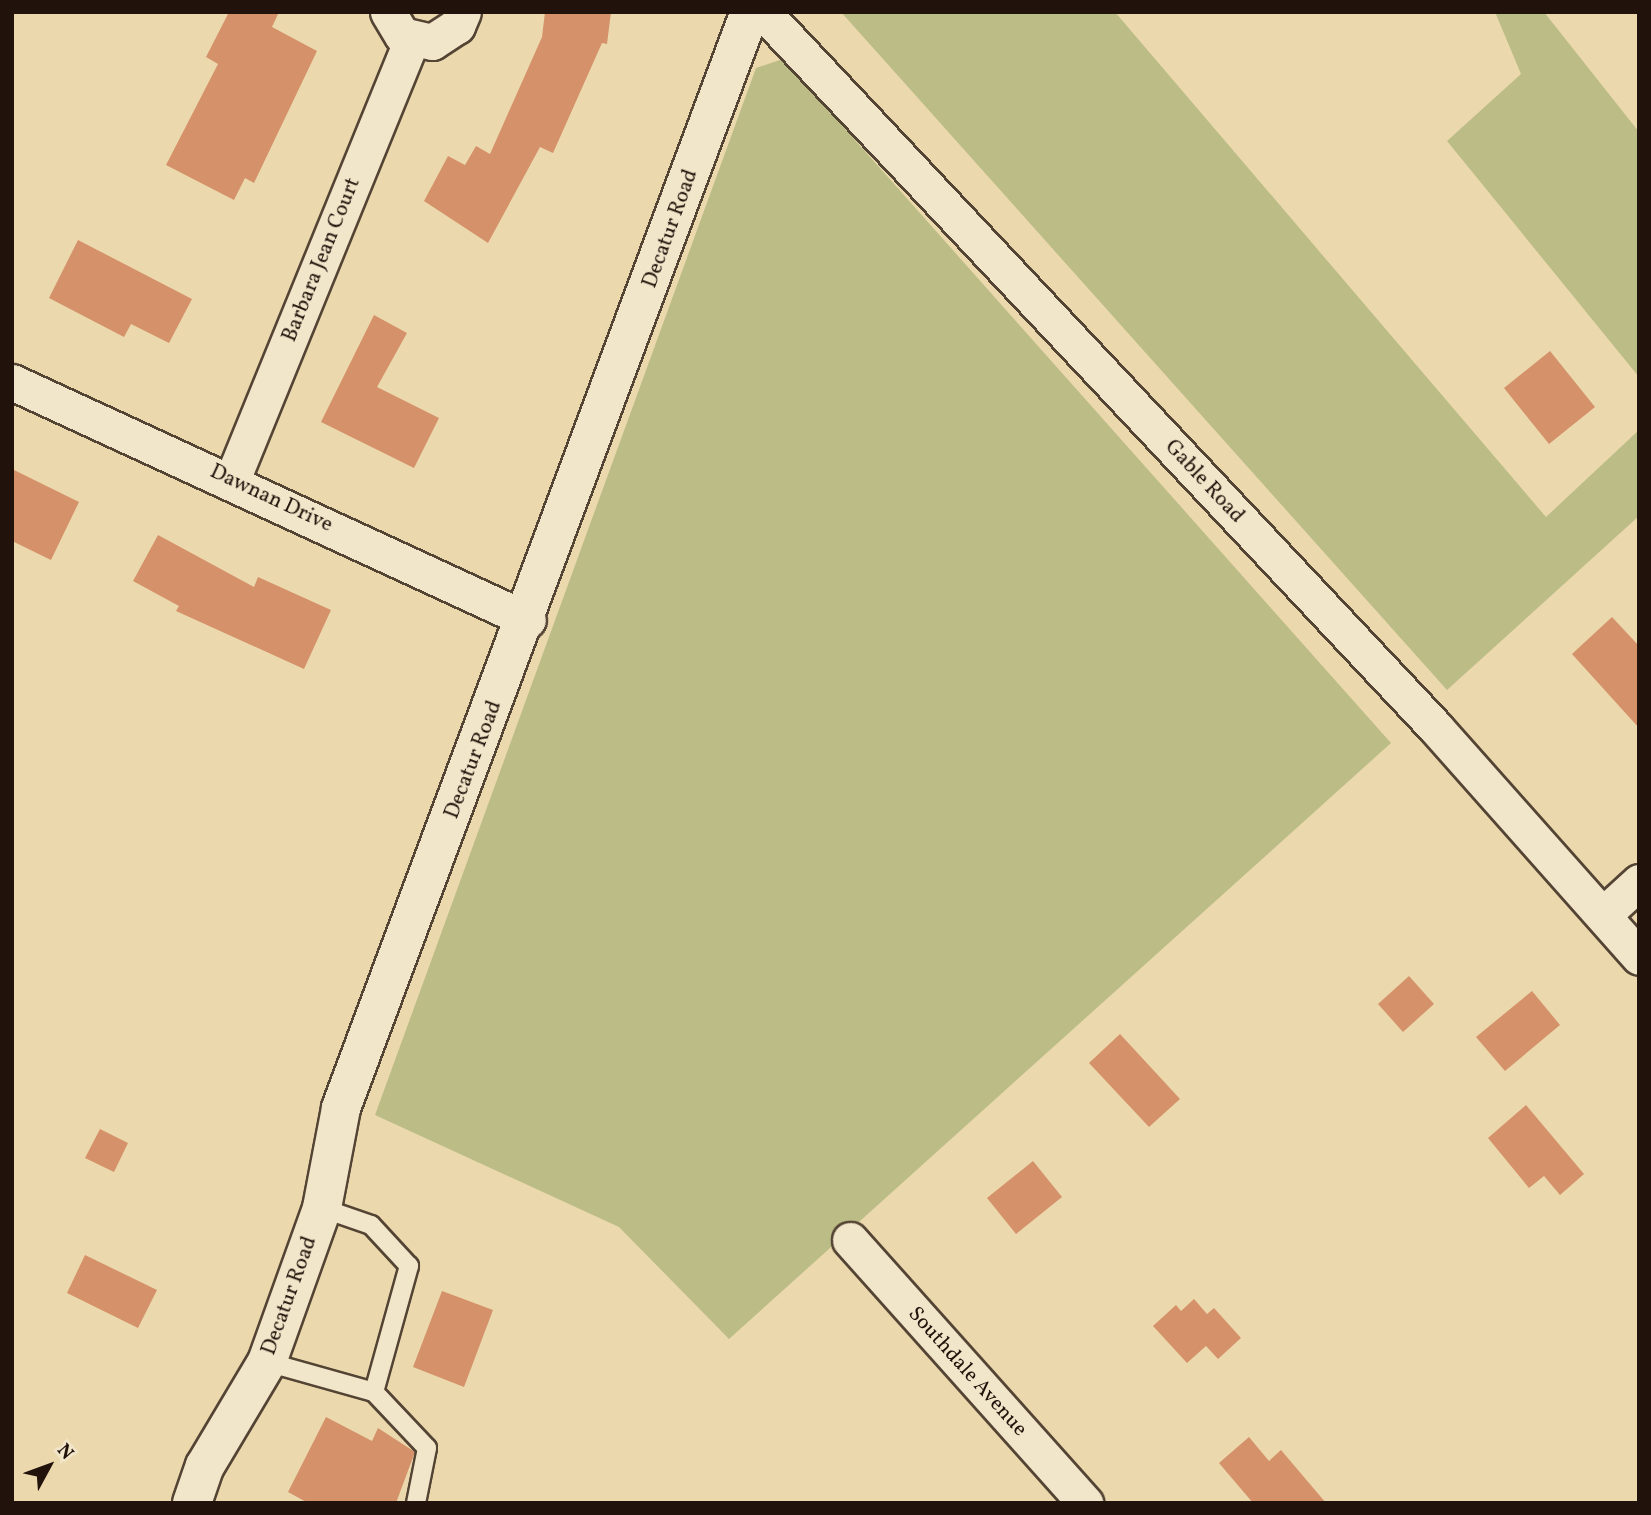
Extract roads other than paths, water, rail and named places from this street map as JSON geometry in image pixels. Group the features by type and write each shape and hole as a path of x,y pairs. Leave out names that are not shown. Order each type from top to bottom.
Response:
{"street":[{"path":"387,12 392,24 412,40 446,37 463,12"},
{"name":"Decatur Road","path":"192,1503 205,1466 267,1362 322,1208 341,1108 528,620 750,12"},
{"name":"Gable Road","path":"763,12 1436,728 1639,957"},
{"name":"Barbara Jean Court","path":"232,480 412,40"},
{"name":"Dawnan Drive","path":"12,382 232,480 528,620"},
{"path":"1603,915 1639,881"},
{"name":"Southdale Avenue","path":"850,1240 1085,1503"}],"lane":[{"path":"322,1208 370,1224 409,1266 374,1392"},
{"path":"267,1362 374,1392 427,1448 416,1503"}]}
